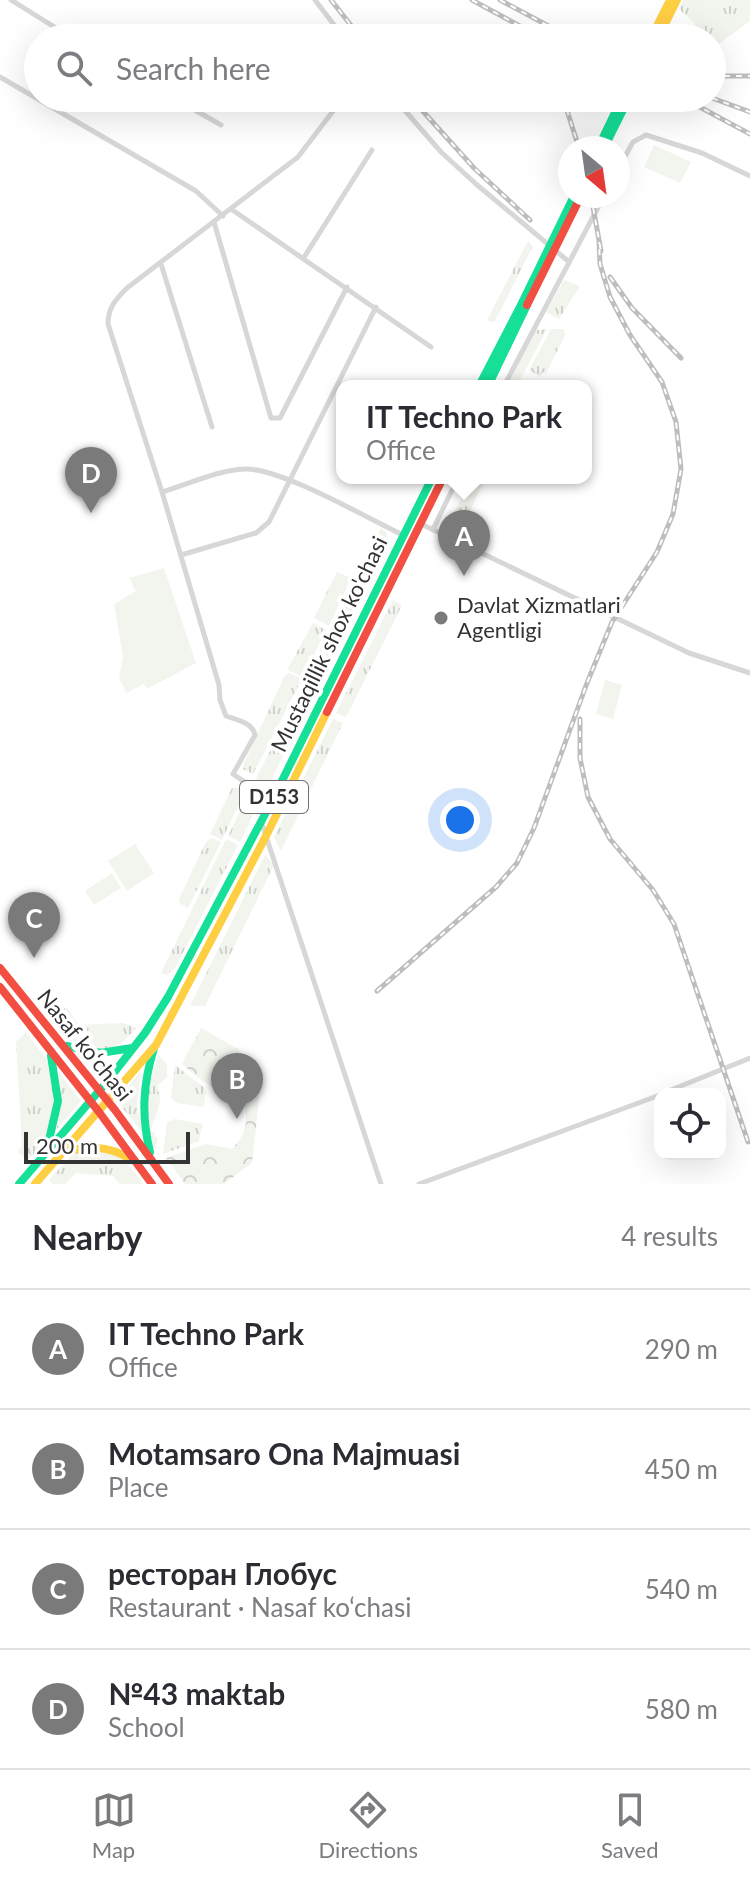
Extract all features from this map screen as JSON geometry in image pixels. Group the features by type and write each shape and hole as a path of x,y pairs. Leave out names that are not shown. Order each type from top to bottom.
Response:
{"main road":[{"path":"660,24 674,1"},
{"path":"664,24 674,1"},
{"path":"604,136 615,112"},
{"path":"610,136 622,112"},
{"path":"491,380 569,208"},
{"path":"482,380 575,208"},
{"name":"Mustaqillik shox ko'chasi","path":"19,1184 99,1091 168,997 272,801 429,484"},
{"name":"Mustaqillik shox ko'chasi","path":"35,1184 156,1045 266,836 440,484"},
{"path":"272,801 281,806"},
{"name":"Nasaf ko‘chasi","path":"0,968 63,1044 169,1184"},
{"name":"Nasaf ko‘chasi","path":"0,987 152,1184"},
{"path":"24,1018 33,1008"},
{"path":"63,1044 81,1052 100,1055 132,1048"},
{"path":"152,1161 144,1132 142,1105 143,1082 156,1045"},
{"path":"46,1153 58,1101 50,1051"},
{"path":"63,1152 86,1146 107,1147 139,1166"}],"street":[{"path":"11,0 50,24"},
{"path":"315,0 333,24"},
{"path":"0,77 24,91"},
{"path":"60,112 196,191 223,216"},
{"path":"198,112 221,125"},
{"path":"272,801 233,774 255,731 226,716 222,709 219,685 108,324 108,314 113,301 298,157 332,112"},
{"path":"407,112 464,173 568,261"},
{"path":"630,147 633,142 646,135 702,153 750,176"},
{"path":"303,259 372,150"},
{"path":"507,380 597,208"},
{"path":"231,209 431,347"},
{"path":"214,222 271,418 280,418 347,287"},
{"path":"161,264 212,427"},
{"path":"340,380 376,307"},
{"path":"181,555 256,533 269,522 336,389"},
{"path":"162,492 231,470 260,469 403,535"},
{"path":"433,529 455,484"},
{"path":"421,524 689,653 750,673"},
{"path":"261,821 381,1184"},
{"path":"676,1088 750,1058"},
{"path":"419,1184 654,1097"}],"green space":[{"path":"683,0 750,0 750,21 726,39 726,24 695,24 679,9"},
{"path":"654,145 691,162 680,183 644,167"},
{"path":"528,241 533,246 495,321 491,322 487,320"},
{"path":"564,280 580,286 559,319 546,312"},
{"path":"547,329 520,380 511,380 532,333"},
{"path":"551,329 564,329 565,335 546,374 543,372 540,377 529,370"},
{"path":"469,484 483,484 459,533 446,527"},
{"path":"381,528 387,533 383,556 372,579 361,587 353,583"},
{"path":"164,568 196,663 147,689 144,684 126,693 119,678 123,657 114,604 136,591 129,578"},
{"path":"337,572 351,578 329,626 314,618"},
{"path":"352,585 358,588 357,608 268,786 256,779"},
{"path":"393,600 402,605 346,717 336,713"},
{"path":"313,623 326,630 303,677 287,670"},
{"path":"289,673 302,679 253,774 243,766 284,677"},
{"path":"605,680 622,685 613,719 596,714"},
{"path":"333,719 343,723 281,851 274,837"},
{"path":"232,788 245,791 222,840 210,834"},
{"path":"249,793 260,800 240,842 228,836"},
{"path":"212,838 221,842 188,908 179,903 179,899 206,842"},
{"path":"226,839 238,845 174,970 167,975 161,973"},
{"path":"135,844 154,873 127,891 108,861"},
{"path":"265,855 274,865 205,1006 190,1006"},
{"path":"112,873 121,888 94,905 85,891"},
{"path":"66,1007 79,1025 123,1023 136,1028 113,1048 92,1050 72,1039 52,1018"},
{"path":"201,1028 238,1049 246,1065 257,1071 261,1081 252,1163 224,1184 185,1184 166,1158 206,1144 232,1149 245,1128 246,1113 239,1089 216,1088 182,1064"},
{"path":"26,1032 47,1060 54,1096 45,1142 28,1160 18,1152 22,1146 16,1042"},
{"path":"159,1055 167,1064 167,1077 158,1085 160,1102 151,1130 158,1139 155,1149 147,1129 146,1116 149,1089"},
{"path":"175,1065 206,1089 204,1107 177,1103 171,1098"},
{"path":"141,1070 137,1105 142,1132 117,1101"},
{"path":"58,1071 81,1101 56,1130 60,1100"},
{"path":"175,1119 202,1124 199,1141 163,1154 167,1123"},
{"path":"83,1151 119,1157 143,1184 120,1184 113,1176 76,1173 65,1184 53,1184 49,1180 73,1154"}],"railway":[{"path":"331,0 350,24"},
{"path":"472,0 516,24"},
{"path":"500,0 545,24"},
{"path":"726,76 750,76"},
{"path":"726,103 750,112"},
{"path":"424,112 474,168 530,220"},
{"path":"567,112 575,136"},
{"path":"709,112 750,134"},
{"path":"593,208 601,251"},
{"path":"377,991 496,887 517,863 534,828 612,622 657,552 673,514 681,469 676,422 662,382 630,335 610,297 600,264 599,242"},
{"path":"610,277 632,308 681,358"},
{"path":"580,719 580,758 588,797 610,839 653,890 674,924 748,1142"}],"traffic: fast":[{"path":"604,136 615,112"},
{"path":"610,136 622,112"},
{"path":"522,303 568,208"},
{"path":"482,380 522,303"},
{"path":"491,380 527,305"},
{"path":"19,1184 105,1084 145,1033 168,997 272,801 429,484"},
{"path":"67,1046 100,1053 132,1048"},
{"path":"150,1152 144,1100 154,1048"},
{"path":"46,1153 58,1101 51,1056"}],"traffic: slow":[{"path":"658,24 670,0"},
{"path":"665,24 677,0"},
{"path":"35,1184 156,1045 327,712"},
{"path":"63,1152 98,1148 130,1159"}],"traffic: jam":[{"path":"527,305 575,208"},
{"path":"327,712 440,484"},
{"path":"0,968 115,1110 169,1184"},
{"path":"0,987 152,1184"}],"place":[{"name":"№43 maktab","path":"91,513"},
{"name":"IT Techno Park","path":"464,576"},
{"name":"Davlat Xizmatlari Agentligi","path":"441,618"},
{"name":"ресторан Глобус","path":"34,958"},
{"name":"Motamsaro Ona Majmuasi","path":"237,1119"}]}
